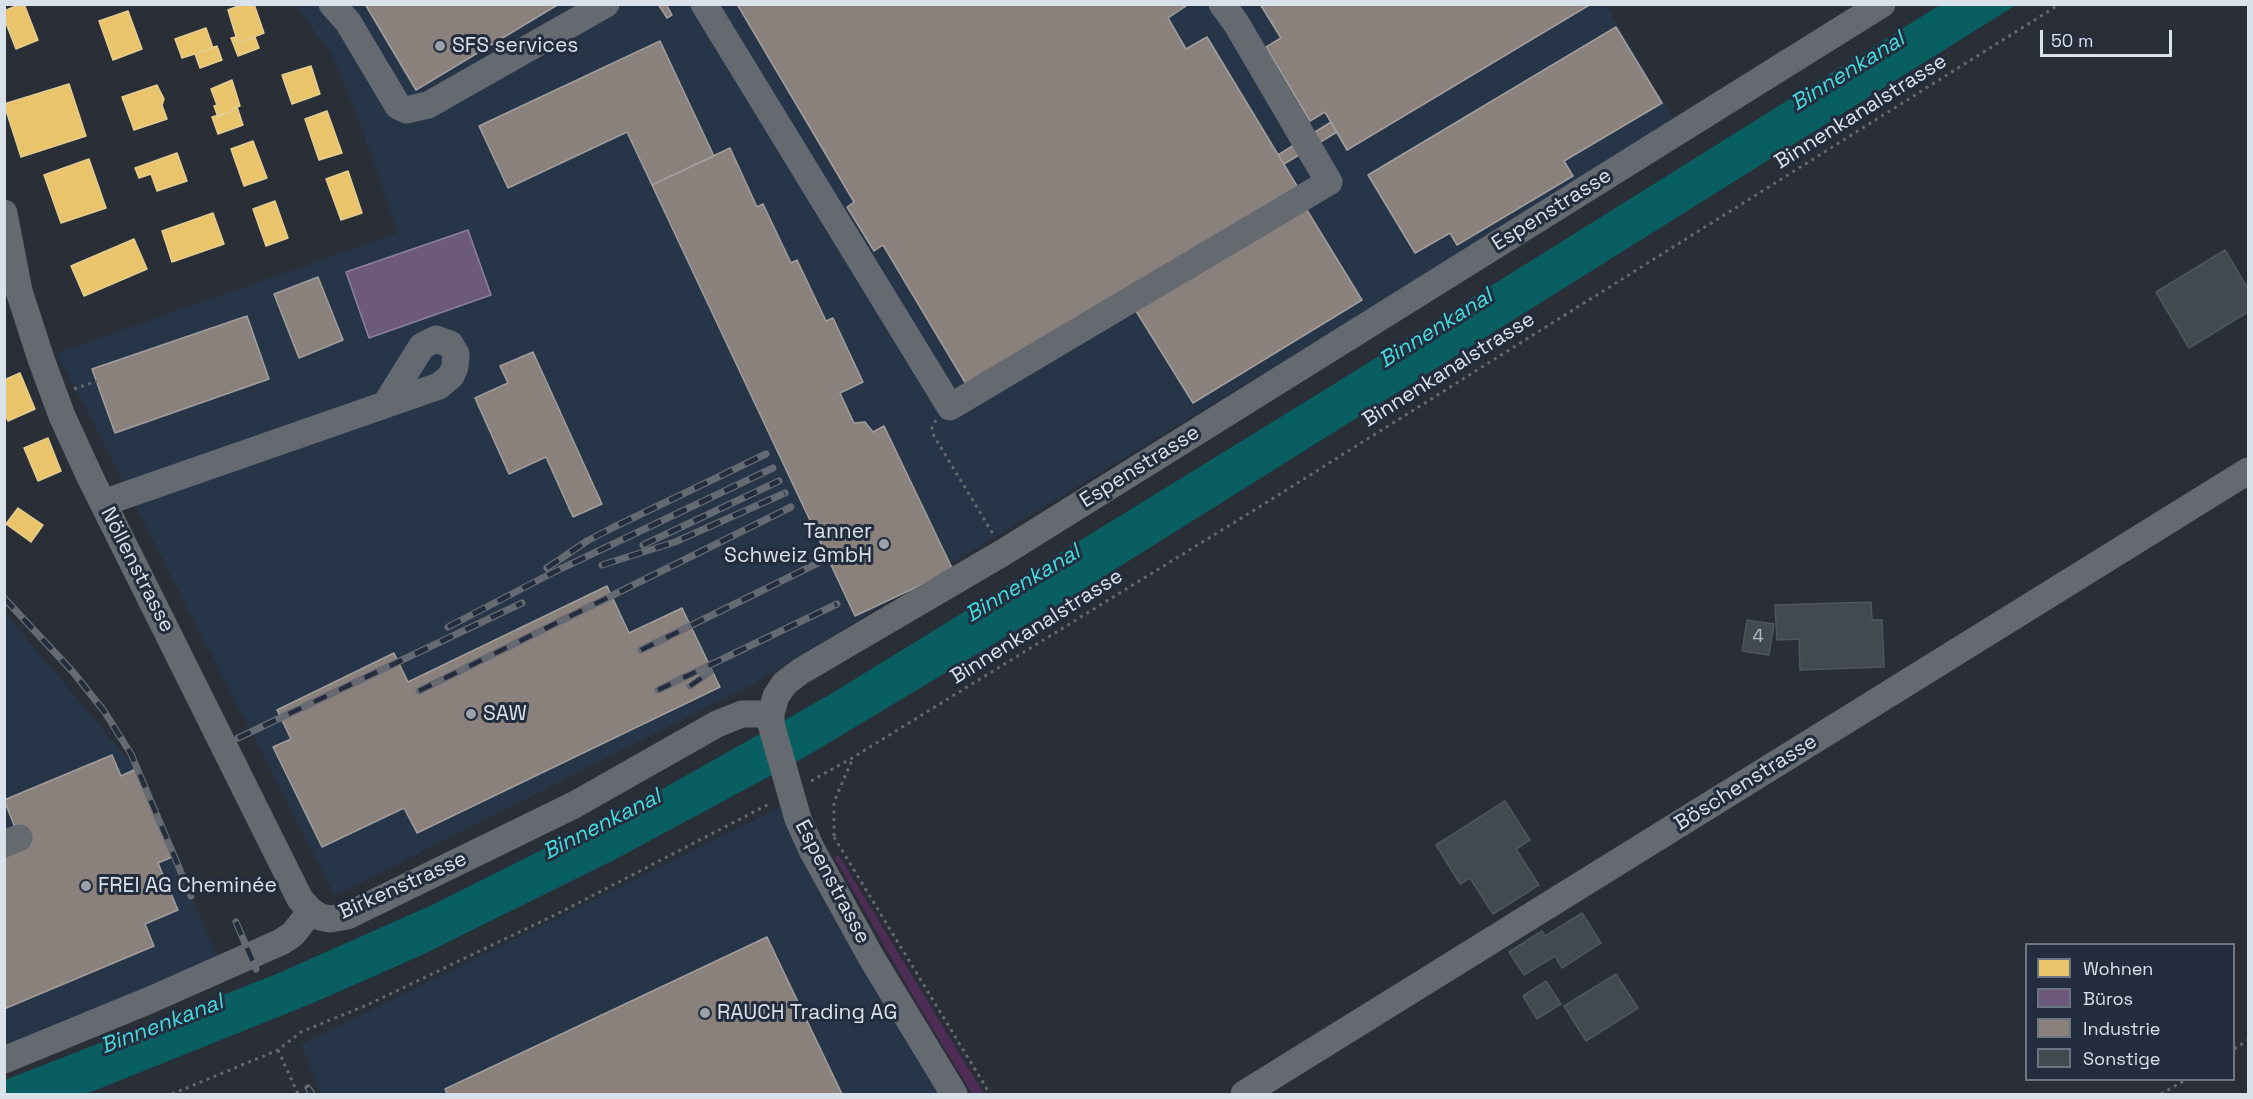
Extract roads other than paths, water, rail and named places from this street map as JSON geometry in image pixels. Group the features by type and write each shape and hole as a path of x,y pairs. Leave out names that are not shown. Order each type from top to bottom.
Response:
{"street":[{"path":"332,4 348,22 398,106 406,110 428,105 606,4"},
{"path":"704,4 950,407 1329,182 1236,23 1222,4"},
{"name":"Espenstrasse","path":"954,1095 871,957 823,843 790,796 773,734 773,705 785,683 801,671 1004,552 1882,4"},
{"name":"Nöllenstrasse","path":"4,213 12,294 41,359 62,416 300,899 311,911"},
{"path":"104,502 387,402"},
{"name":"Böschenstrasse","path":"1244,1095 2248,471"},
{"name":"Birkenstrasse","path":"6,1056 150,1000 280,942 293,934 311,911 320,917 330,919 347,916 574,805 717,724 773,705"}],"water":[{"name":"Binnenkanal","path":"1940,5 2016,5 1047,612 807,756 616,859 422,955 313,1003 86,1094 5,1094 5,1080 274,975 434,904 655,793 829,695 1326,389"}],"railway":[{"path":"547,568 587,541 766,454"},
{"path":"448,627 554,572 773,468"},
{"path":"643,545 779,481"},
{"path":"602,565 675,542 785,493"},
{"path":"419,691 791,507"},
{"path":"641,650 818,563"},
{"path":"4,598 73,672 104,711 131,754 191,896"},
{"path":"238,738 522,603"},
{"path":"658,690 837,604"},
{"path":"690,686 710,672"},
{"path":"236,922 256,969"},
{"path":"308,1088 312,1094"}],"place":[{"name":"SFS services","path":"440,46"},
{"name":"Tanner Schweiz GmbH","path":"884,544"},
{"name":"SAW","path":"471,714"},
{"name":"FREI AG Cheminée","path":"86,886"},
{"name":"RAUCH Trading AG","path":"705,1013"}]}
